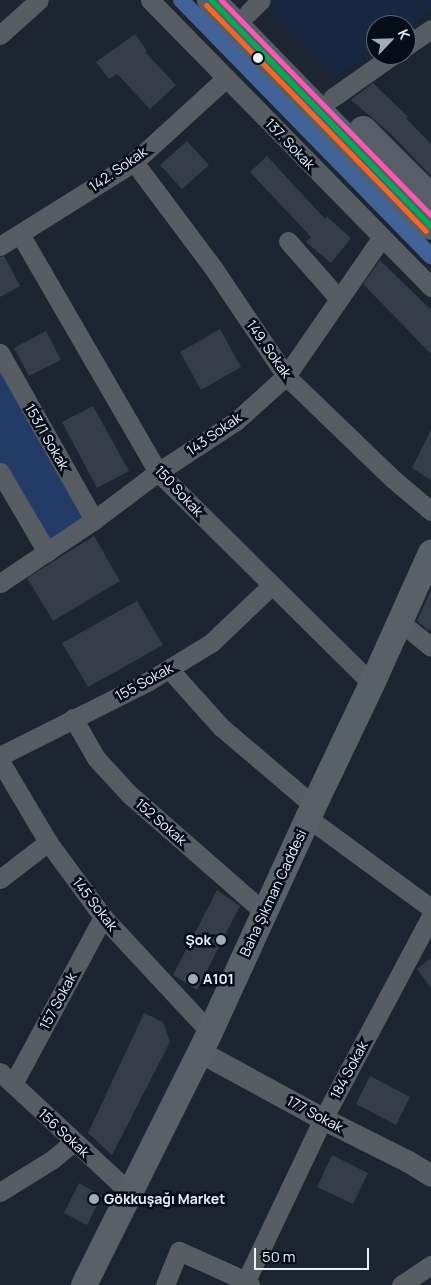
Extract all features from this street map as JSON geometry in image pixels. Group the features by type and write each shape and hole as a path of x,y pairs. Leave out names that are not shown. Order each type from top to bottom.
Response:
{"main road":[{"path":"211,0 431,226"},
{"path":"248,4 332,98 431,198"},
{"name":"Baha Şıkman Caddesi","path":"84,1285 205,1042 431,553"}],"street":[{"path":"0,35 39,0"},
{"name":"137. Sokak","path":"150,0 431,287"},
{"path":"416,39 431,29"},
{"path":"332,98 379,65"},
{"name":"142. Sokak","path":"0,246 134,162 226,78"},
{"name":"149. Sokak","path":"134,162 214,269 286,376 392,479 431,511"},
{"name":"150 Sokak","path":"20,234 158,472 372,684"},
{"name":"143 Sokak","path":"0,583 94,520 158,472 236,421 286,376 382,237"},
{"path":"288,241 339,298"},
{"name":"153/1 Sokak","path":"0,353 94,520"},
{"path":"0,472 47,552"},
{"name":"155 Sokak","path":"0,756 169,669 211,642 272,585"},
{"path":"399,622 431,647"},
{"path":"169,669 221,727 311,812 431,908"},
{"name":"152 Sokak","path":"74,718 96,758 129,794 264,912"},
{"name":"145 Sokak","path":"0,761 48,842 103,917 205,1042"},
{"path":"0,879 48,842"},
{"name":"184 Sokak","path":"247,1284 323,1119 431,916"},
{"name":"157 Sokak","path":"7,1078 103,917"},
{"name":"177 Sokak","path":"205,1042 323,1119 409,1162 431,1176"},
{"name":"156 Sokak","path":"7,1078 73,1142 129,1192"},
{"path":"0,1192 53,1159 73,1142"},
{"path":"166,1285 179,1251 247,1284"},
{"path":"401,1285 431,1266"}],"shaded area":[{"path":"274,0 431,0 431,10 416,21 416,15 366,15 366,56 336,77 267,6"},
{"path":"0,353 94,520 47,552 0,472"}],"building":[{"path":"135,34 147,51 145,52 176,85 150,109 117,74 109,79 96,62"},
{"path":"373,83 408,117 406,118 431,144 431,176 391,134 351,100"},
{"path":"187,141 209,165 182,189 160,165"},
{"path":"267,156 325,219 327,217 351,238 331,263 306,242 311,237 250,172"},
{"path":"4,256 20,286 0,297 0,257"},
{"path":"380,260 431,310 431,354 363,284"},
{"path":"220,329 241,367 201,390 180,352"},
{"path":"46,331 61,360 29,376 14,348"},
{"path":"93,406 129,471 97,488 62,422"},
{"path":"431,430 431,480 412,468"},
{"path":"94,536 120,581 53,621 27,578"},
{"path":"431,590 431,627 429,631 417,621"},
{"path":"137,601 163,645 88,687 62,643"},
{"path":"217,890 240,906 197,990 173,975"},
{"path":"431,958 431,988 417,969"},
{"path":"144,1013 163,1022 170,1042 112,1155 88,1133"},
{"path":"370,1076 410,1097 396,1125 356,1104"},
{"path":"332,1155 368,1173 353,1204 317,1187"},
{"path":"79,1183 102,1196 87,1225 64,1213"}],"waterway":[{"path":"181,0 431,256"}],"transit line":[{"path":"211,0 431,226"},
{"path":"221,0 431,215"},
{"path":"206,5 426,231"}],"place":[{"name":"Şok","path":"221,940"},
{"name":"A101","path":"193,979"},
{"name":"Gökkuşağı Market","path":"94,1199"}]}
